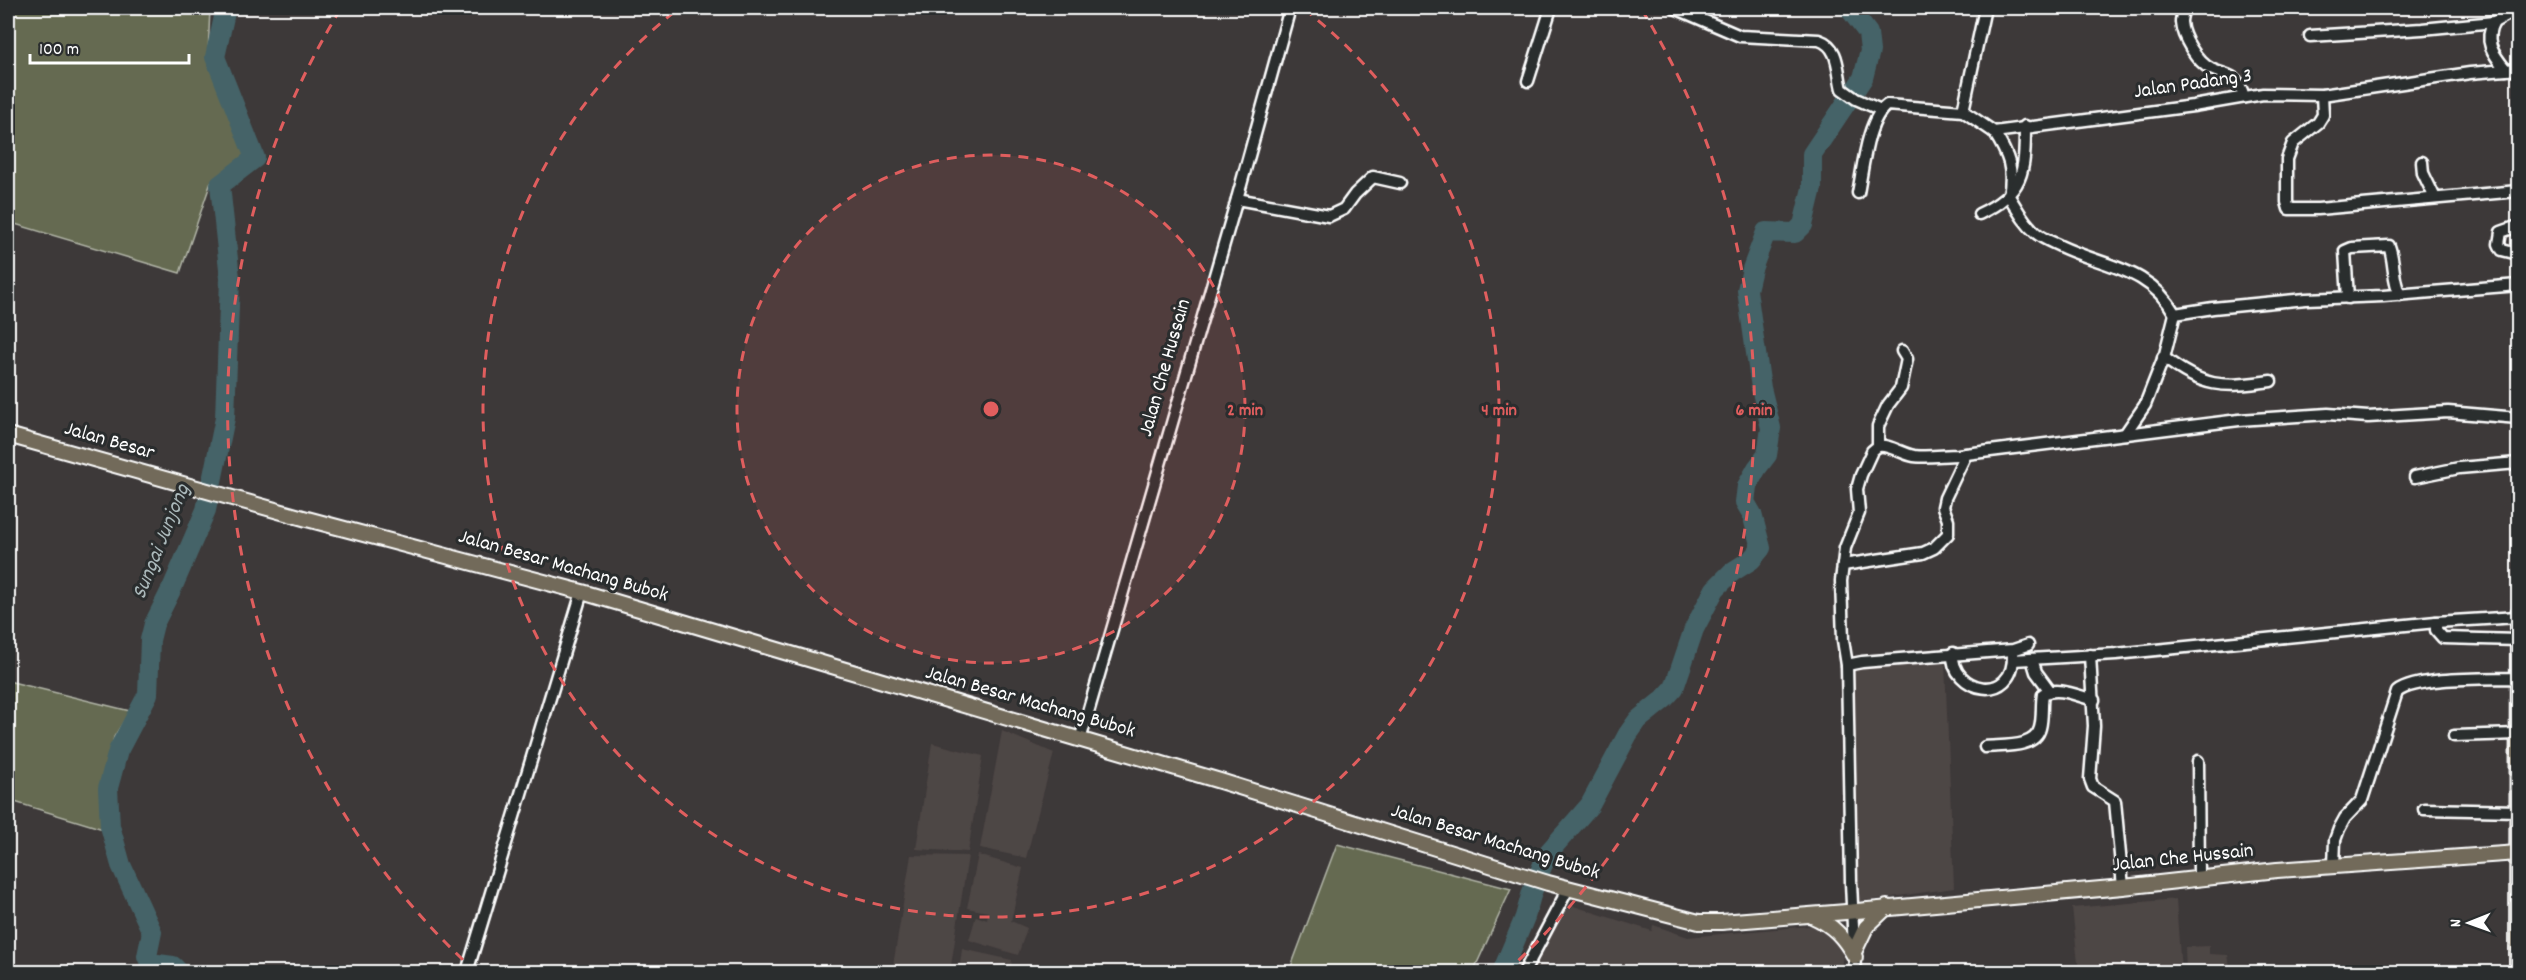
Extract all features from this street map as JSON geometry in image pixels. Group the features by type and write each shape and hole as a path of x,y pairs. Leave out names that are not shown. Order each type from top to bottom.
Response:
{"main road":[{"name":"Jalan Besar","path":"8,435 198,489"},
{"name":"Jalan Besar Machang Bubok","path":"198,489 582,592 1220,781 1568,889 1699,921 1721,922 1853,911"},
{"path":"2517,972 2518,615"},
{"name":"Jalan Che Hussain","path":"1853,911 2123,887 2199,877 2518,853"},
{"path":"1855,953 1866,927 1887,908"},
{"path":"1809,915 1837,930 1855,953"}],"street":[{"name":"Jalan Che Hussain","path":"1080,740 1290,8"},
{"path":"1528,81 1551,8"},
{"path":"1675,8 1740,36 1819,40 1827,43 1833,49 1842,89 1856,99 1881,110"},
{"path":"1963,111 1985,8"},
{"path":"2184,8 2181,21 2184,34 2194,51 2209,68 2233,75 2241,85 2244,97"},
{"path":"2310,36 2494,22 2518,9"},
{"path":"2494,22 2489,32 2489,44 2494,55 2506,70"},
{"name":"Jalan Padang 3","path":"1994,132 2025,126 2193,106 2263,94 2322,95 2470,73 2518,69"},
{"path":"2322,95 2323,115 2318,123 2293,143 2287,159 2289,208 2318,208 2518,192"},
{"path":"1858,193 1874,120 1887,105 1963,111 1994,132 2008,160 2012,176 2008,196 2038,235 2084,257 2124,269 2151,284 2166,298 2175,314 2163,357 2145,405 2126,434"},
{"path":"1979,214 2008,196 2019,182 2024,167 2025,126"},
{"path":"2422,162 2423,173 2434,198"},
{"path":"1237,199 1329,216 1344,209 1355,194 1373,177 1400,183"},
{"path":"2518,226 2501,232 2499,238 2502,250 2518,254"},
{"path":"2348,298 2345,251 2371,246 2389,246 2395,285 2400,295"},
{"path":"2175,314 2295,300 2400,295 2518,285"},
{"path":"1878,446 1878,426 1888,405 1901,388 1907,359 1902,351"},
{"path":"2163,357 2200,381 2224,386 2271,381"},
{"path":"1856,972 1846,697 1847,665 1841,581 1845,548 1859,513 1857,489 1860,475 1872,451 1884,445 1897,452 1916,457 1966,454 2240,420 2328,414 2368,417 2448,412 2518,418"},
{"path":"1843,565 1923,553 1934,548 1948,534 1948,520 1943,507 1945,498 1966,454"},
{"path":"2415,477 2459,468 2518,463"},
{"path":"467,972 582,592"},
{"path":"1847,665 1953,654 2013,655 2032,659 2090,655 2518,615"},
{"path":"2436,622 2436,630 2443,638 2518,640"},
{"path":"1953,654 1956,671 1963,679 1979,686 1997,687 2004,683 2013,655 2028,645"},
{"path":"2090,655 2094,700 2090,779 2093,787 2115,801 2123,887"},
{"path":"2032,659 2036,672 2050,691"},
{"path":"2334,866 2335,840 2345,818 2362,800 2397,692 2406,685 2452,680 2517,678"},
{"path":"1985,747 2029,742 2036,737 2041,726 2043,694 2059,690 2094,700"},
{"path":"2454,736 2518,734"},
{"path":"2198,761 2199,877"},
{"path":"2424,809 2518,810"},
{"path":"1524,972 1568,889"}],"shaded area":[{"path":"1945,663 1954,888 1857,902 1850,677 1856,668"},
{"path":"1002,731 1054,753 1026,858 980,848"},
{"path":"932,743 983,756 968,852 916,849"},
{"path":"911,855 968,856 950,972 892,972"},
{"path":"978,855 1023,868 1011,921 1027,928 1018,955 969,940 976,916 987,920 988,912 967,908"},
{"path":"2176,899 2181,972 2079,972 2072,908"},
{"path":"1564,903 1652,931 1653,925 1688,937 1819,925 1842,948 1843,972 1525,972"},
{"path":"2209,946 2209,954 2228,955 2230,967 2249,965 2249,972 2186,972 2185,947"},
{"path":"962,949 1012,960 1010,972 959,972"}],"green space":[{"path":"8,8 210,8 208,55 248,157 211,182 180,273 8,222"},
{"path":"8,681 130,711 114,737 104,775 103,829 8,800"},
{"path":"1337,844 1511,889 1473,972 1289,972"}],"waterway":[{"name":"Sungai Junjong","path":"179,972 173,966 150,963 147,956 152,932 121,865 110,826 108,788 118,751 148,694 150,640 154,624 206,510 225,418 230,278 220,185 255,158 215,57 226,8"},
{"path":"1502,972 1525,917 1547,854 1590,805 1628,734 1638,720 1674,688 1694,629 1715,589 1732,572 1751,560 1761,548 1752,514 1745,502 1747,486 1767,455 1771,428 1761,388 1747,290 1766,232 1795,233 1803,225 1812,188 1812,154 1863,78 1870,51 1868,33 1849,8"}]}
